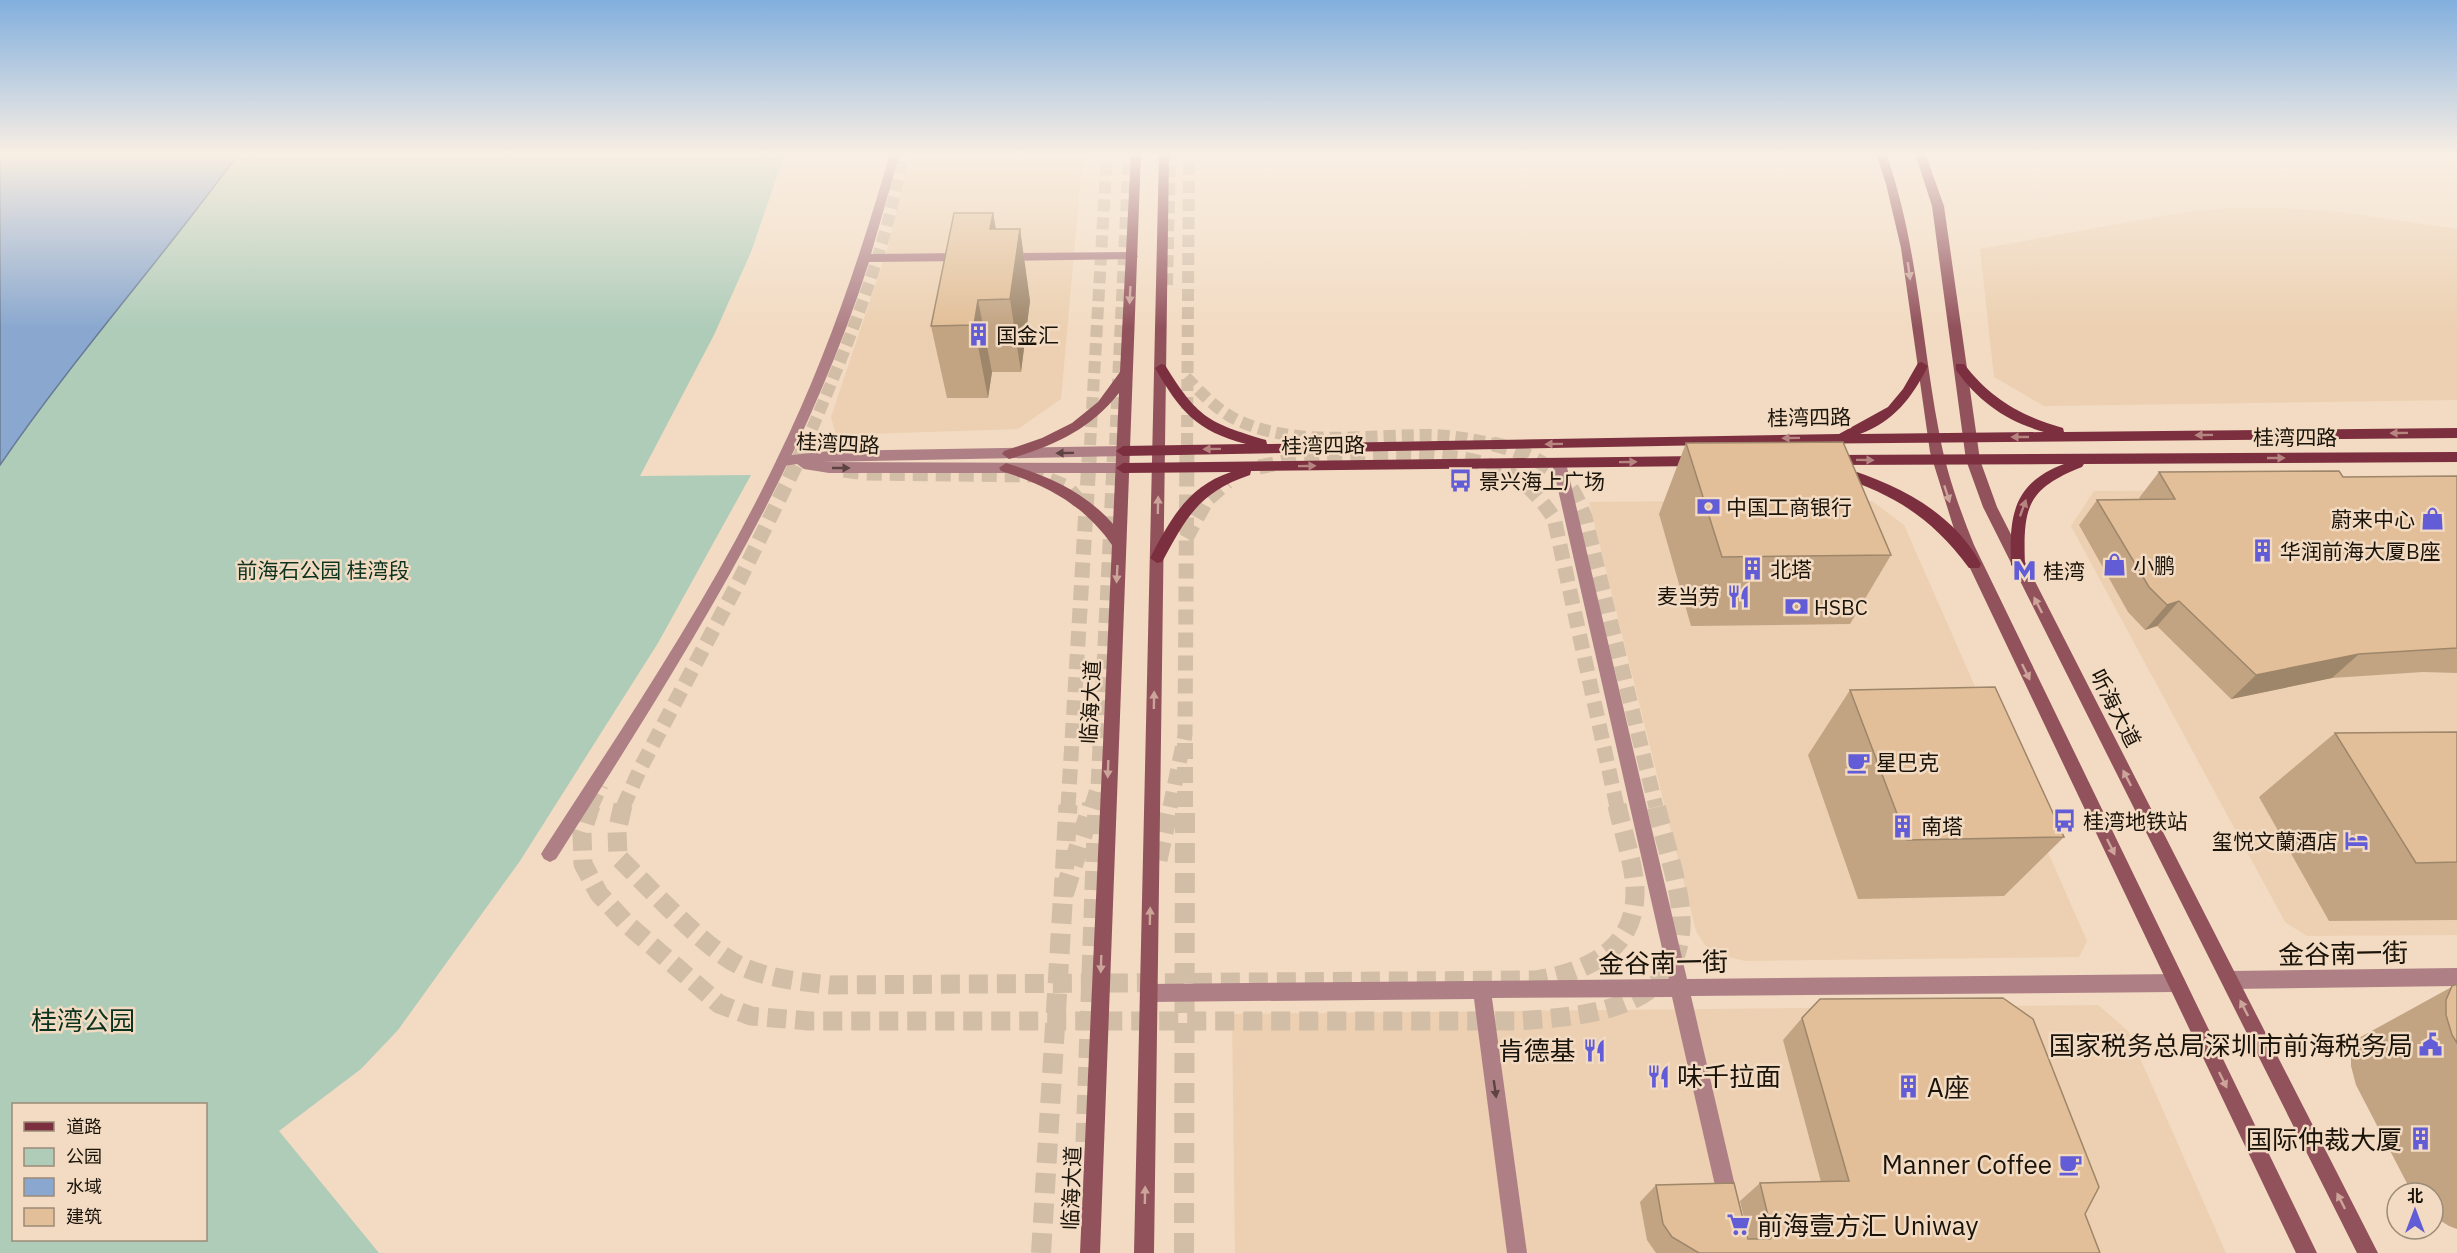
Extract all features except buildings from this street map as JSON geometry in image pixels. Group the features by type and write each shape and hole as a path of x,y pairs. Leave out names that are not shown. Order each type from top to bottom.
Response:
{"main road":[{"name":"临海大道","path":"1089,1253 1134,211"},
{"path":"1144,1253 1163,211"},
{"path":"1899,211 1933,437 1950,504 1974,564 2307,1253"},
{"name":"听海大道","path":"1939,211 1969,437 1973,460 1990,507 2368,1253"},
{"path":"1833,438 1864,427 1893,411 1911,392 1922,366"},
{"path":"1960,367 1982,397 1997,408 2024,421 2079,436"},
{"path":"1161,368 1189,412 1204,425 1221,432 1284,448"},
{"path":"1007,461 1058,439 1081,426 1099,411 1126,374"},
{"name":"桂湾四路","path":"1124,451 1833,438 2457,432"},
{"name":"桂湾四路","path":"1974,564 1942,524 1918,504 1863,479 1815,463 1938,460 2457,457"},
{"path":"2018,565 2016,534 2019,514 2031,491 2042,478 2091,459"},
{"name":"桂湾四路","path":"1123,468 1708,460"},
{"path":"1007,461 1057,485 1076,497 1108,526 1119,543"},
{"path":"1156,558 1179,515 1207,488 1227,477 1280,466"}],"street":[{"path":"550,854 655,688 734,554 783,461 837,340 879,211"},
{"path":"998,257 1132,256"},
{"path":"865,258 975,257"},
{"name":"桂湾四路","path":"783,461 829,468 1007,461 1124,451"},
{"name":"桂湾四路","path":"1007,461 1123,468"},
{"path":"1559,463 1732,1221"},
{"name":"金谷南一街","path":"2230,980 2457,977"},
{"name":"金谷南一街","path":"1149,993 2177,983"},
{"path":"1482,990 1517,1253"}],"shaded area":[{"path":"896,211 1078,211 1061,399 1018,429 836,435 831,417 887,250"},
{"path":"2333,211 2457,229 2457,400 2044,406 1994,377 1980,249 2185,212"},
{"path":"2457,489 2457,935 2307,936 2285,922 2071,526 2094,491"},
{"path":"1872,501 1904,525 2087,941 2079,957 1745,961 1716,954 1705,945 1696,931 1589,502"},
{"path":"2098,1005 2128,1031 2226,1253 1235,1253 1232,1014"}],"green space":[{"name":"前海石公园 桂湾段","path":"195,211 765,211 751,252 714,335 640,476 751,475 658,643 520,861 398,1030 361,1069 279,1131 379,1253 0,1253 0,465 87,347"}],"water":[{"path":"0,211 195,211 58,386 0,465"}],"tunnel":[{"path":"805,445 863,302 890,211"},
{"path":"1090,445 1104,211"},
{"path":"1115,445 1126,211"},
{"path":"1167,285 1169,211"},
{"path":"1187,378 1189,211"},
{"path":"1187,378 1187,445"},
{"path":"1187,378 1211,402 1231,417 1261,429 1284,434 1332,438 1436,435 1500,445"},
{"path":"623,807 641,767 740,579 806,444"},
{"path":"1068,807 1090,444"},
{"path":"1097,807 1115,444"},
{"path":"1186,537 1187,444"},
{"path":"1493,444 1515,450 1548,467 1566,482 1578,500 1585,517 1656,807"},
{"path":"1259,467 1349,455 1417,454 1450,457 1504,471 1532,491 1554,518 1617,807"},
{"path":"844,470 865,473 1036,475 1067,487 1083,506"},
{"path":"1186,537 1207,500 1227,482"},
{"path":"1170,807 1185,735 1186,537"},
{"path":"1185,735 1185,805"},
{"path":"591,807 601,785"},
{"path":"1092,807 1098,788"},
{"path":"591,805 582,833 583,864 599,894 627,924 719,1004 751,1016 809,1021 1089,1021"},
{"path":"623,805 617,831 618,857 697,934 730,960 755,972 830,985 1091,983"},
{"path":"1063,897 1068,805"},
{"path":"1041,1253 1063,897 1092,805"},
{"path":"1091,983 1097,805"},
{"path":"1158,860 1170,805"},
{"path":"1184,1253 1185,805"},
{"path":"1091,983 1536,980 1573,971 1605,955 1627,929 1633,911 1635,891 1631,860 1617,805"},
{"path":"1089,1021 1515,1021 1577,1015 1607,1009 1634,999 1656,984 1672,963 1680,935 1677,886 1656,805"},
{"path":"1089,1021 1091,983"},
{"path":"1085,1142 1089,1021"}],"place":[{"name":"国金汇","path":"978,335"},
{"name":"景兴海上广场","path":"1461,481"},
{"name":"中国工商银行","path":"1708,507"},
{"name":"蔚来中心","path":"2433,519"},
{"name":"华润前海大厦B座","path":"2262,551"},
{"name":"小鹏","path":"2115,565"},
{"name":"北塔","path":"1752,569"},
{"name":"桂湾","path":"2025,571"},
{"name":"麦当劳","path":"1738,596"},
{"name":"HSBC","path":"1796,607"},
{"name":"星巴克","path":"1858,762"},
{"name":"桂湾地铁站","path":"2065,821"},
{"name":"南塔","path":"1903,826"},
{"name":"玺悦文蘭酒店","path":"2356,841"},
{"name":"国家税务总局深圳市前海税务局","path":"2431,1045"},
{"name":"肯德基","path":"1594,1050"},
{"name":"味千拉面","path":"1659,1076"},
{"name":"A座","path":"1909,1087"},
{"name":"国际仲裁大厦","path":"2420,1139"},
{"name":"Manner Coffee","path":"2070,1164"},
{"name":"前海壹方汇 Uniway","path":"1739,1225"}],"park label":[{"name":"桂湾公园","path":"83,1020"}]}
